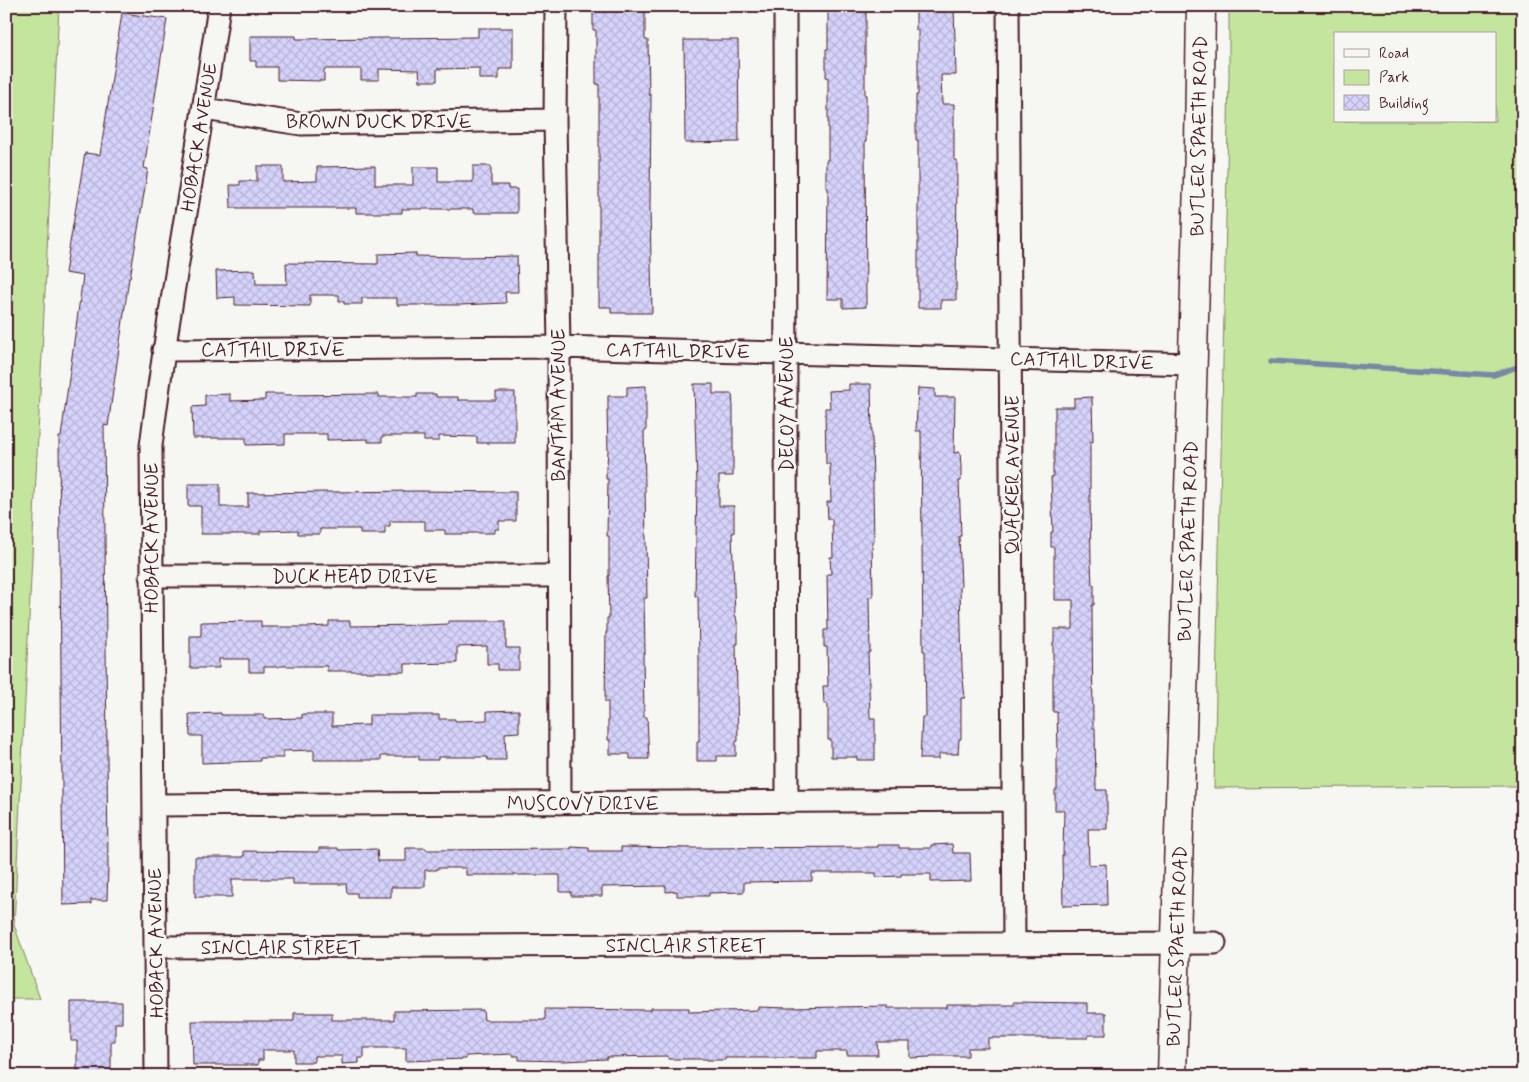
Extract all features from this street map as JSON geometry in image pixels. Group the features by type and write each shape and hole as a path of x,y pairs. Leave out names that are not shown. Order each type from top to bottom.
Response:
{"main road":[{"name":"BUTLER SPAETH ROAD","path":"1172,1076 1199,147 1201,6"}],"street":[{"name":"HOBACK AVENUE","path":"156,1076 150,446 162,350 204,108 218,6"},
{"name":"BANTAM AVENUE","path":"556,6 555,120 559,347 560,803"},
{"name":"DECOY AVENUE","path":"785,6 787,802"},
{"name":"QUACKER AVENUE","path":"1008,6 1014,944"},
{"name":"BROWN DUCK DRIVE","path":"204,108 301,124 555,120"},
{"name":"CATTAIL DRIVE","path":"162,350 559,347 1192,364"},
{"name":"DUCK HEAD DRIVE","path":"151,576 559,576"},
{"name":"MUSCOVY DRIVE","path":"154,805 1013,800"},
{"name":"SINCLAIR STREET","path":"156,947 1216,943"}],"green space":[{"path":"6,6 59,6 14,925 40,999 6,999"},
{"path":"1229,6 1523,6 1523,786 1214,788"}],"building":[{"path":"593,6 645,6 645,40 648,40 649,95 651,95 650,208 652,313 611,313 611,307 599,307 599,84 596,84 596,30 593,30"},
{"path":"828,6 866,6 866,307 843,308 843,299 827,299 828,188 826,188 826,160 828,160 828,77 826,77 826,49 828,49"},
{"path":"916,6 954,6 956,75 941,75 942,104 954,104 954,160 957,160 956,300 941,300 941,308 918,308 918,140 916,140 916,95 918,95 918,30 916,30"},
{"path":"122,13 167,19 144,168 148,169 129,278 108,426 104,425 107,900 91,900 91,904 63,905 59,437 61,437 83,276 65,273 85,153 100,155"},
{"path":"478,28 513,28 513,69 499,69 499,79 479,79 479,68 437,69 437,81 420,81 419,70 379,69 379,80 361,80 361,69 324,69 324,81 277,80 277,67 256,67 256,61 250,61 250,36 296,36 296,39 478,37"},
{"path":"684,40 738,40 739,142 685,143"},
{"path":"257,166 283,166 283,182 317,181 317,167 375,166 375,185 413,185 413,167 438,167 438,182 473,182 473,166 491,166 491,185 508,185 508,189 517,189 517,213 473,213 473,209 402,209 402,213 356,213 356,208 231,208 230,185 240,185 240,181 257,181"},
{"path":"416,253 416,256 517,256 518,292 505,292 506,303 460,305 397,305 397,298 362,298 362,304 344,304 344,301 339,301 339,295 310,295 310,306 235,305 235,297 217,298 216,271 255,270 256,284 287,284 286,263 378,264 378,254"},
{"path":"694,384 713,384 713,394 732,394 733,407 733,476 719,476 719,506 734,506 734,533 732,533 735,616 738,629 738,644 736,644 738,741 736,741 736,756 717,756 717,761 697,761 697,741 699,741 699,662 698,596 695,596 697,485"},
{"path":"849,384 871,384 874,541 872,541 873,596 869,597 870,652 868,653 870,718 875,718 875,760 857,760 857,757 831,757 831,740 828,740 828,704 824,704 823,686 828,686 827,647 824,647 824,630 828,630 827,574 831,574 830,557 833,557 832,519 828,519 827,502 831,502 830,464 826,464 825,408 830,408 829,391 849,390"},
{"path":"646,386 646,431 644,431 647,598 644,598 645,653 643,653 644,717 647,717 649,759 630,759 630,754 610,754 608,702 605,702 606,632 607,618 609,618 608,479 606,479 608,451 607,410 608,396 627,396 627,387"},
{"path":"918,388 935,389 935,397 955,397 954,453 960,452 961,466 961,481 959,481 961,536 959,536 962,670 965,698 961,698 961,739 959,739 958,754 939,754 939,759 920,759 922,717 926,717 925,651 923,651 921,431 916,431"},
{"path":"496,392 515,392 515,443 477,443 477,437 439,436 439,441 424,441 424,436 382,436 382,442 368,442 368,439 327,440 327,434 285,434 285,444 246,445 246,438 193,438 192,407 205,406 205,395 230,394 230,401 265,400 265,394 379,394 379,397 417,397 417,394 436,394 436,397 458,397 458,400 496,400"},
{"path":"1092,397 1093,442 1090,442 1090,498 1092,585 1094,585 1094,605 1092,605 1093,728 1095,728 1096,790 1107,790 1107,829 1088,829 1089,865 1106,864 1107,905 1063,906 1062,855 1064,810 1055,810 1058,752 1057,712 1053,712 1053,642 1054,629 1073,629 1073,600 1055,600 1054,547 1051,547 1051,532 1053,532 1051,477 1053,477 1054,463 1054,421 1055,407 1074,407 1074,398"},
{"path":"188,484 220,484 220,507 248,507 248,493 516,492 516,521 499,521 499,529 495,529 495,533 445,534 445,530 425,530 425,521 390,521 390,526 385,526 385,534 360,534 360,529 320,529 320,534 298,534 298,530 260,531 260,534 201,534 201,506 188,506"},
{"path":"261,621 261,627 308,627 329,626 329,621 350,621 350,626 448,624 448,621 506,621 506,648 519,648 519,670 498,670 498,664 487,664 487,646 457,647 457,663 405,664 405,672 327,671 327,666 279,666 264,667 264,672 249,672 249,659 219,659 219,668 190,668 190,636 201,636 201,622"},
{"path":"519,710 519,732 505,733 506,760 488,760 487,757 438,757 438,760 419,760 419,756 381,756 381,760 314,760 314,750 283,751 283,758 260,758 260,761 202,763 202,736 190,736 189,714 264,715 264,719 302,718 302,714 332,714 332,726 369,725 369,715 439,715 439,719 455,719 455,721 487,720 487,711"},
{"path":"952,844 953,853 970,853 971,881 931,882 931,874 901,874 901,876 876,877 876,873 812,873 812,881 744,882 744,892 709,893 709,896 677,896 677,891 666,892 666,886 602,887 602,896 571,896 571,892 560,892 560,875 466,875 466,868 437,868 437,870 425,870 425,887 391,887 391,897 357,897 357,893 347,893 346,884 293,884 293,879 232,879 232,897 195,897 195,857 244,857 244,851 319,852 319,848 338,848 338,850 377,849 378,861 406,861 406,848 426,848 426,850 571,849 571,847 589,848 589,851 621,851 621,847 878,847 878,845 899,845 899,848 931,848 931,845"},
{"path":"71,1002 122,1002 122,1023 115,1023 115,1041 111,1041 111,1076 77,1076 77,1041 71,1041"},
{"path":"1014,1002 1087,1003 1087,1013 1106,1013 1106,1035 1088,1035 1088,1038 988,1038 988,1048 968,1048 968,1056 910,1058 910,1042 877,1042 878,1055 847,1055 847,1051 817,1051 817,1058 725,1058 725,1060 707,1060 668,1059 668,1056 607,1057 607,1059 564,1061 519,1060 519,1056 513,1056 513,1054 466,1056 466,1059 406,1061 406,1048 364,1048 364,1058 359,1058 359,1063 342,1064 342,1056 314,1056 314,1062 294,1062 294,1050 263,1050 263,1060 258,1060 258,1065 193,1065 192,1021 294,1021 294,1013 332,1013 332,1020 394,1020 394,1011 483,1010 484,1020 545,1020 545,1009 651,1010 651,1008 689,1008 689,1012 758,1010 758,1007 888,1006 888,1008 947,1008 947,1005 1014,1005"}],"waterway":[{"path":"1271,361 1494,375 1523,365"}]}
